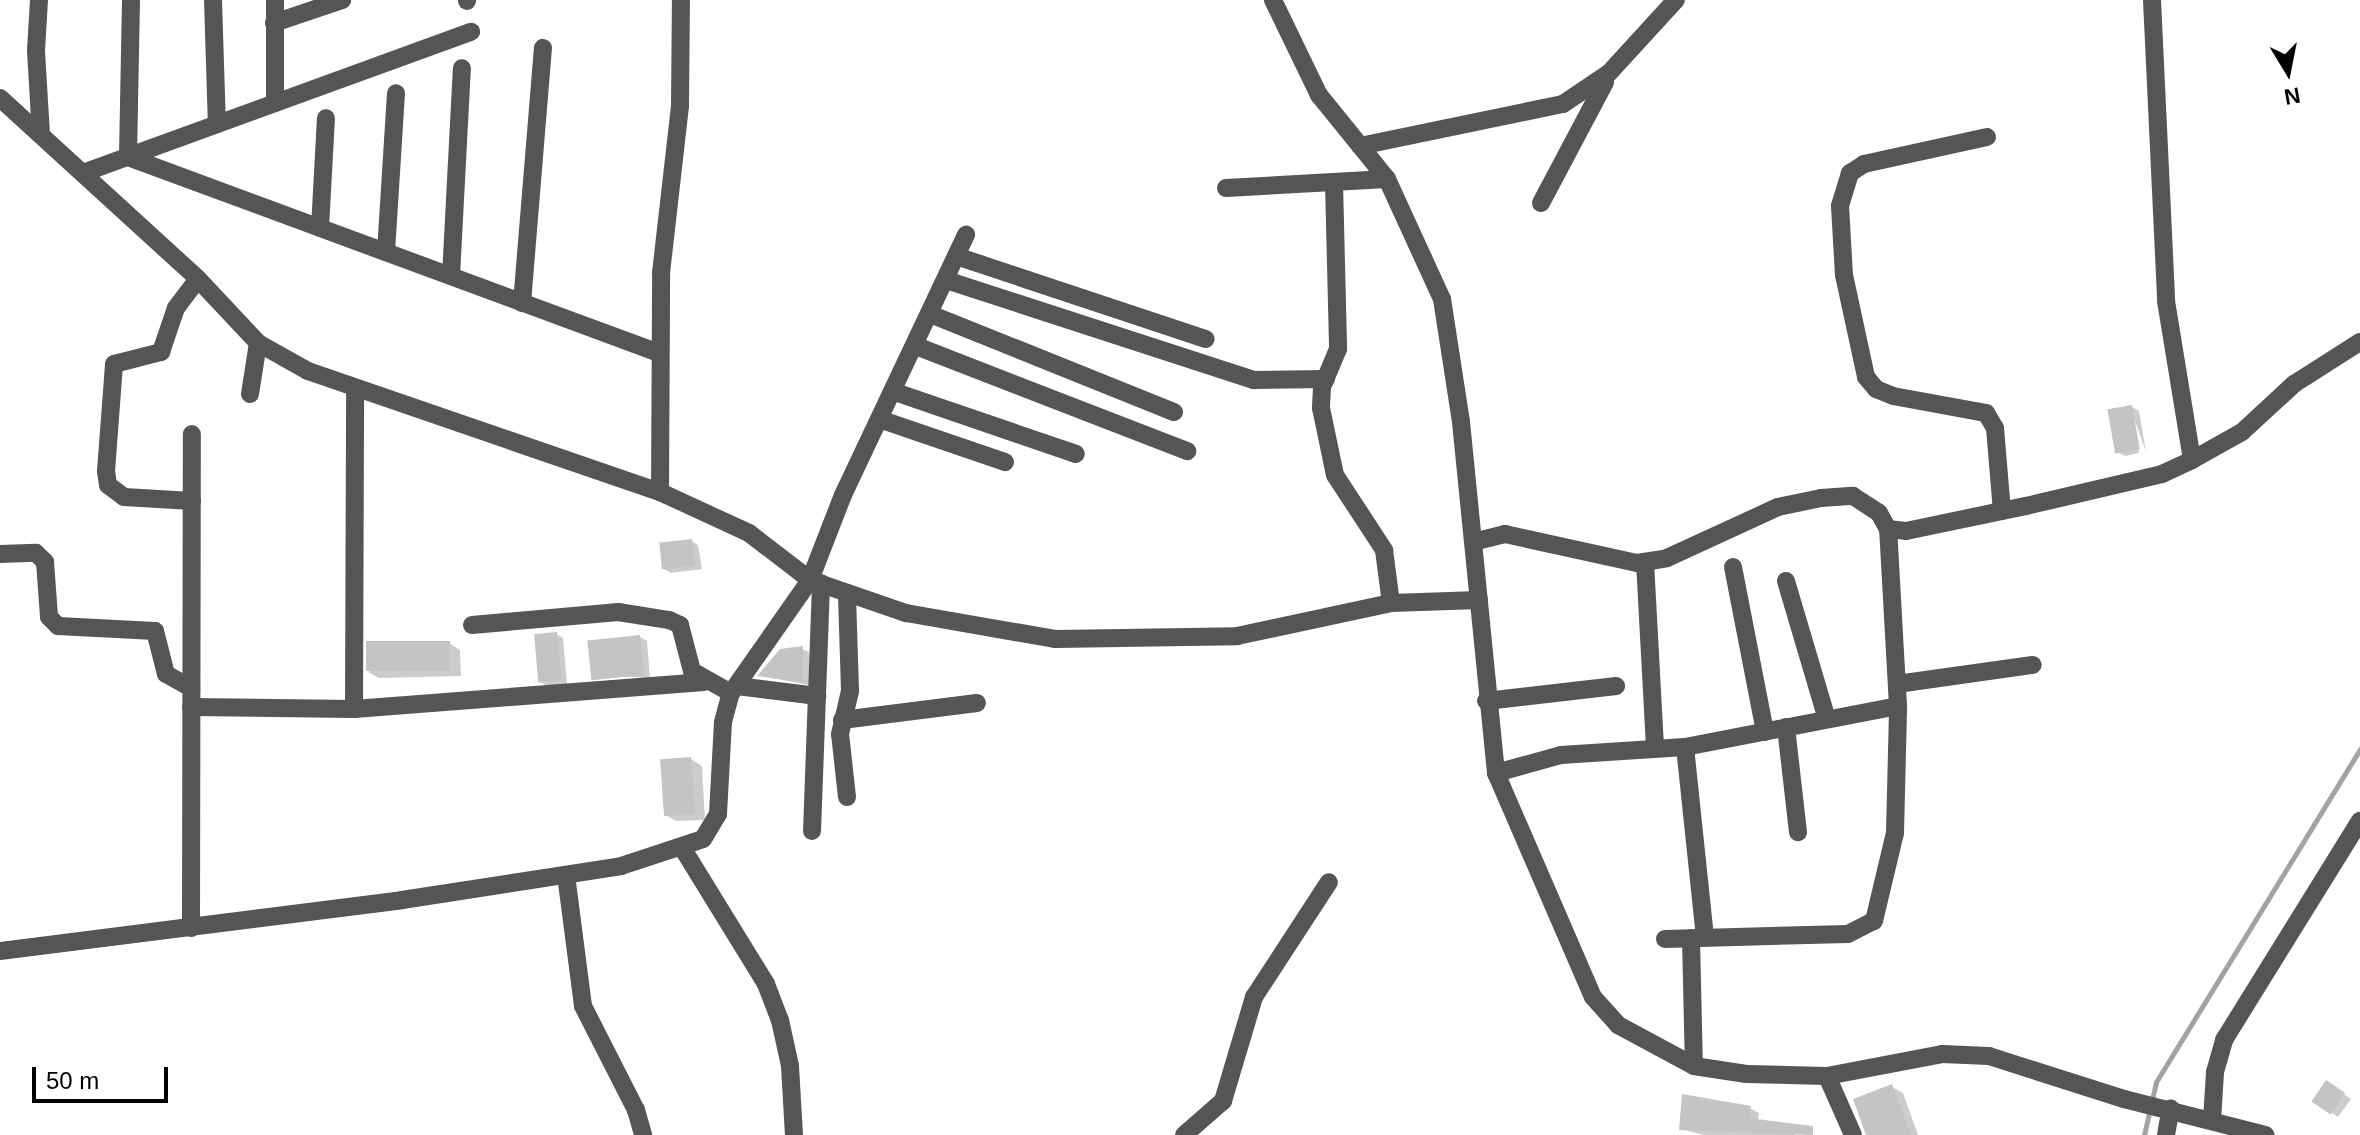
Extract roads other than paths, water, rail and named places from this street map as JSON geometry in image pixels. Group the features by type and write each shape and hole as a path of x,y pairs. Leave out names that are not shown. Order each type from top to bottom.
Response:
{"street":[{"path":"39,0 36,51 41,135"},
{"path":"128,157 131,0"},
{"path":"213,0 217,124"},
{"path":"275,0 275,103"},
{"path":"274,23 342,0"},
{"path":"660,492 661,273 680,106 681,0"},
{"path":"1273,0 1319,95 1387,179 1442,299 1473,542 1486,701 1496,773 1593,997 1618,1025 1694,1066 1746,1074 1827,1076 1942,1054 1989,1056 2124,1099 2166,1107 2265,1135"},
{"path":"1360,146 1542,111 1585,93 1609,73 1676,0"},
{"path":"2152,0 2166,301 2192,460"},
{"path":"83,173 471,32"},
{"path":"522,303 543,48"},
{"path":"451,276 462,68"},
{"path":"1541,203 1609,73"},
{"path":"386,252 396,93"},
{"path":"0,98 198,279 258,343 308,371 355,389 660,492 749,533 815,582 847,593 906,613 1055,639 1237,636 1391,603 1479,600"},
{"path":"320,228 326,118"},
{"path":"1987,137 1864,164 1850,173 1840,206 1844,275 1866,377 1876,389 1893,396 1986,413 1995,428 2002,511"},
{"path":"128,157 659,353"},
{"path":"1226,188 1387,179"},
{"path":"1334,182 1338,349 1326,379 1321,408 1332,466 1384,550 1391,603"},
{"path":"812,831 817,696 815,582 843,495 882,420 966,235"},
{"path":"956,256 1206,339"},
{"path":"192,501 124,497 108,485 106,471 110,373 125,359 146,359 161,352 176,308 198,279"},
{"path":"946,280 1254,380 1326,379"},
{"path":"930,314 1174,412"},
{"path":"1888,529 1906,531 2162,474 2242,432 2294,384 2360,342"},
{"path":"250,394 258,343"},
{"path":"916,346 1187,451"},
{"path":"354,709 355,389"},
{"path":"895,392 1076,454"},
{"path":"882,420 1005,462"},
{"path":"191,928 192,434"},
{"path":"1473,542 1505,534 1609,561 1645,562 1667,558 1778,507 1821,498 1853,496 1869,503 1888,529 1898,706 1895,833 1874,921 1848,934 1665,939"},
{"path":"0,554 36,553 45,562 49,617 58,626 155,631 166,674 191,688"},
{"path":"1645,562 1655,748"},
{"path":"1733,567 1765,732"},
{"path":"1786,581 1827,719"},
{"path":"0,951 191,928 566,875 683,849 703,839 718,814 723,722 734,690 815,582"},
{"path":"847,593 850,691 842,720 847,797"},
{"path":"472,625 618,612 669,620 680,625 692,671 704,682"},
{"path":"1897,684 2033,665"},
{"path":"191,707 354,709 704,682 734,690 817,696"},
{"path":"1486,701 1616,686"},
{"path":"842,720 977,703"},
{"path":"1496,773 1561,755 1685,747 1898,706"},
{"path":"1786,727 1798,832"},
{"path":"1685,747 1698,937 1694,1066"},
{"path":"2212,1120 2215,1072 2224,1040 2360,821"},
{"path":"683,849 775,1008 790,1066 794,1135"},
{"path":"566,875 583,1006 636,1110 643,1135"},
{"path":"1184,1135 1223,1101 1254,997 1329,882"},
{"path":"1827,1076 1853,1135"},
{"path":"2166,1107 2166,1135"}],"waterway":[{"path":"2144,1135 2156,1082 2360,749"}]}
